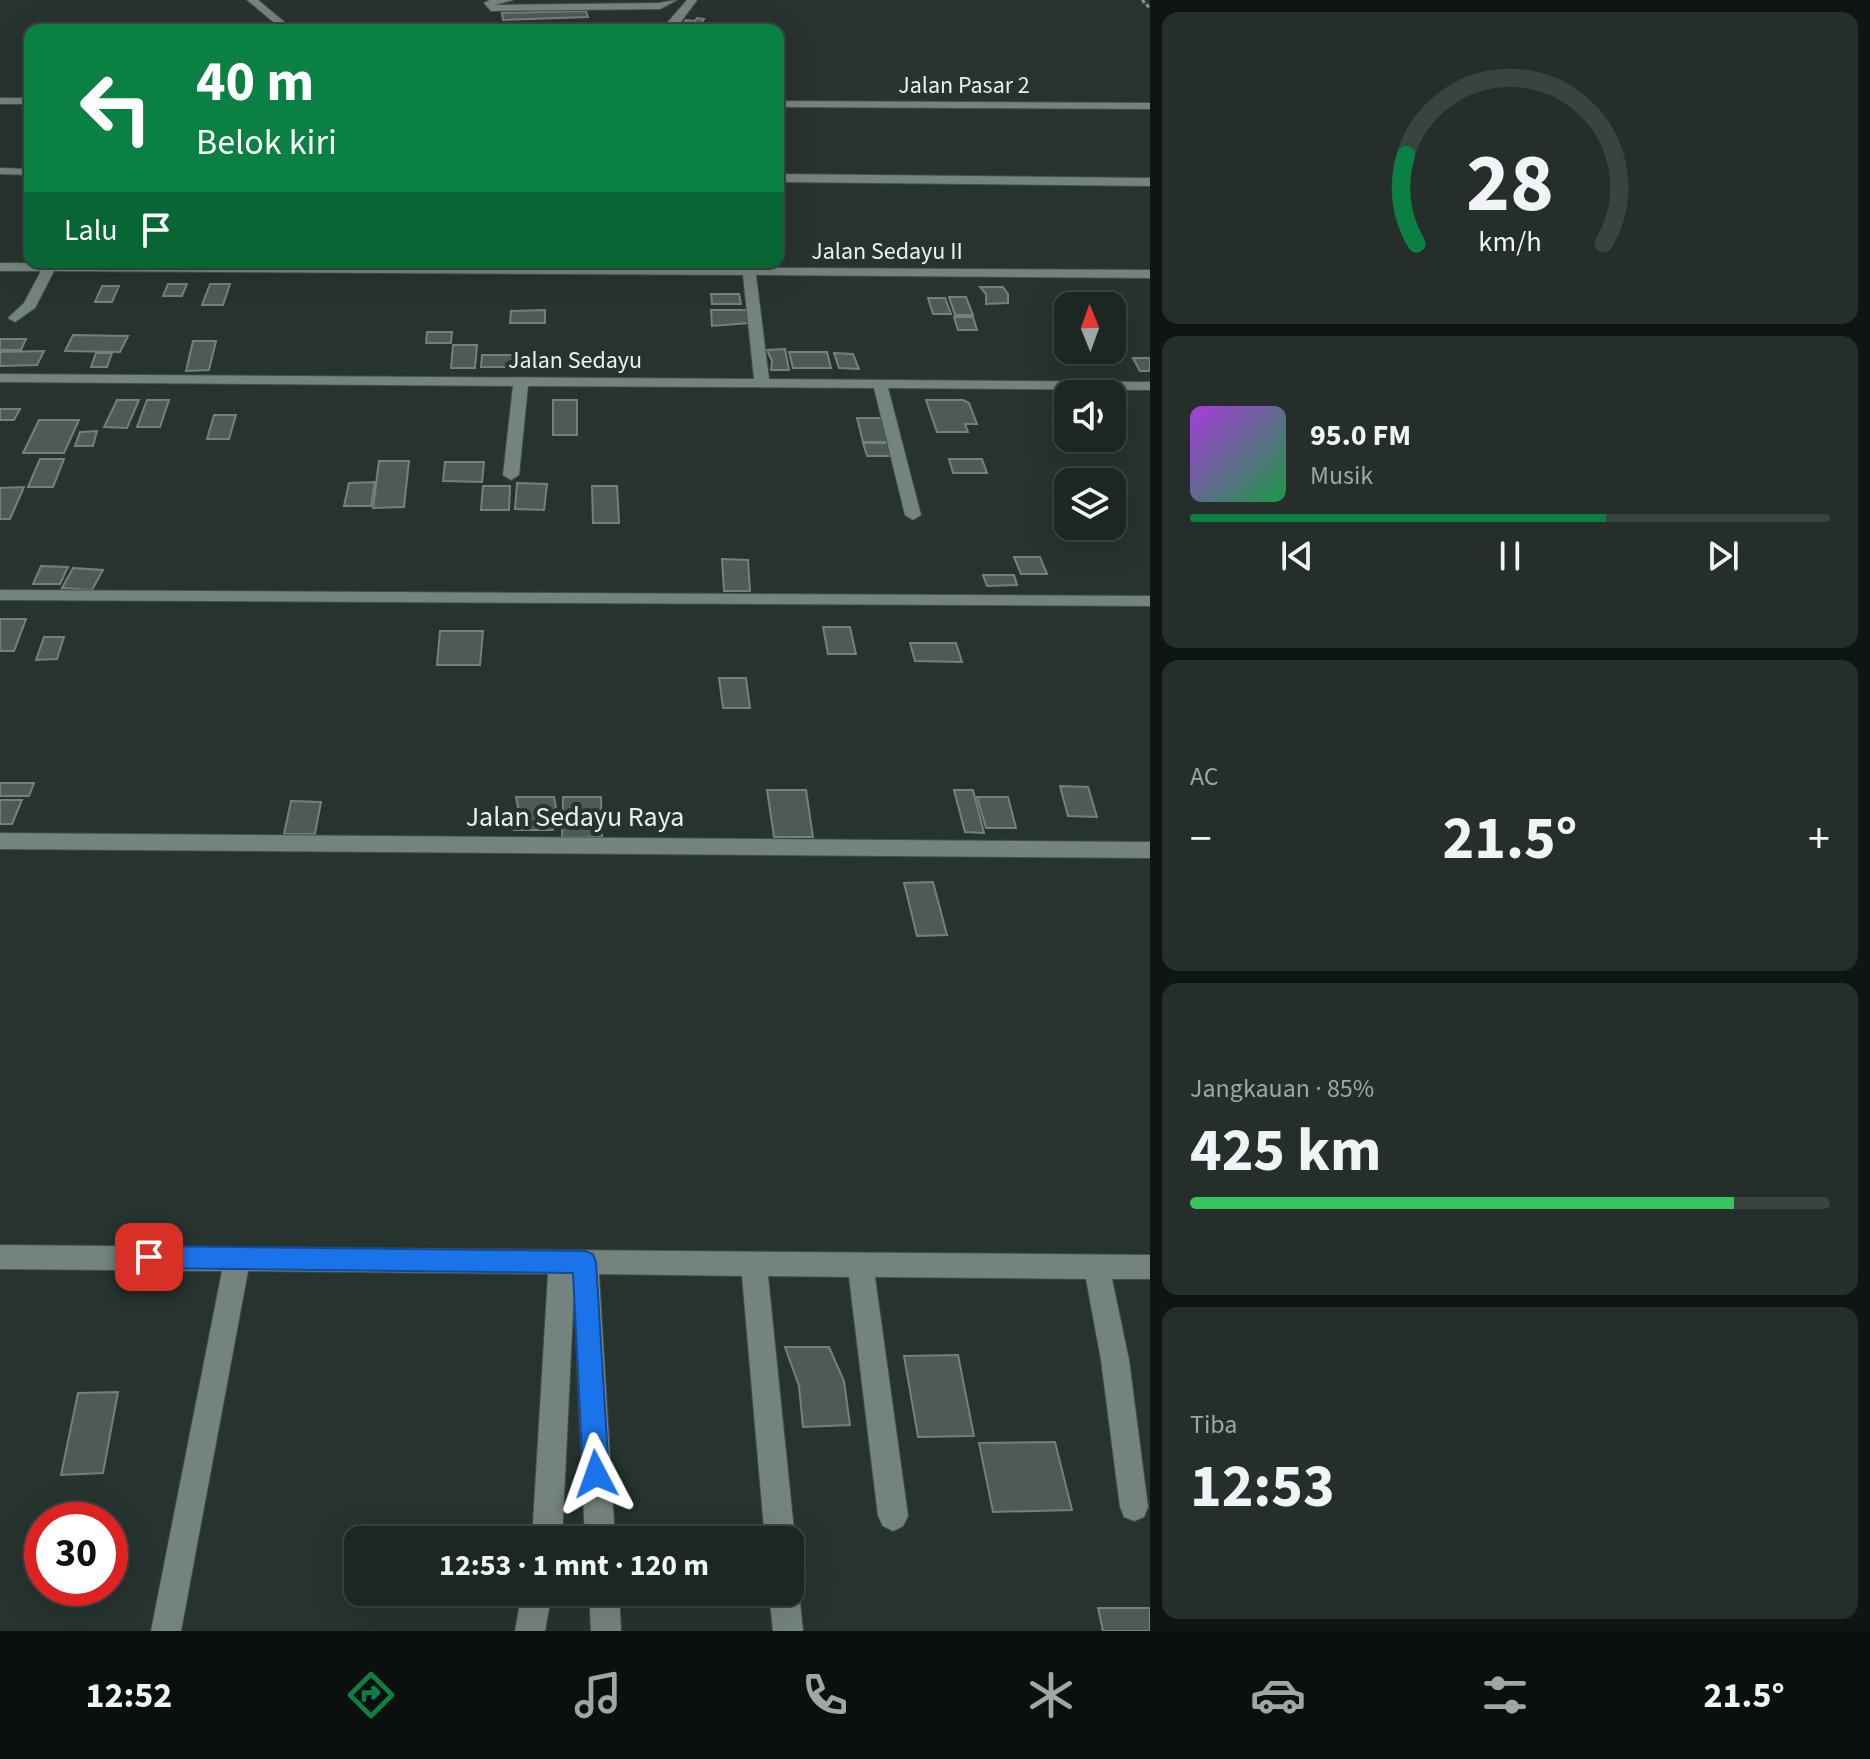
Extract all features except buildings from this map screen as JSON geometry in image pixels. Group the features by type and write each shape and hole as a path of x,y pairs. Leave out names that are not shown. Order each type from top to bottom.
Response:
{"street":[{"path":"252,0 282,24"},
{"path":"508,0 489,3 491,8 660,6 672,0"},
{"path":"674,24 692,0"},
{"path":"0,101 24,101"},
{"name":"Jalan Pasar 2","path":"784,104 1150,106"},
{"path":"0,171 24,172"},
{"path":"784,178 1150,182"},
{"name":"Jalan Sedayu II","path":"0,267 24,267"},
{"path":"15,318 30,305 49,268"},
{"name":"Jalan Sedayu II","path":"428,268 1150,274"},
{"path":"749,272 762,383"},
{"name":"Jalan Sedayu","path":"0,378 1150,386"},
{"path":"511,475 521,381"},
{"path":"880,384 913,515"},
{"path":"0,595 1150,601"},
{"name":"Jalan Sedayu Raya","path":"0,841 1150,850"},
{"path":"0,1257 1150,1267"},
{"path":"166,1631 238,1257"},
{"path":"548,1526 573,1262"},
{"path":"573,1262 599,1526"},
{"path":"754,1263 779,1526"},
{"path":"860,1264 893,1516"},
{"path":"1096,1266 1115,1360 1134,1507"},
{"path":"530,1631 534,1606"},
{"path":"605,1606 606,1631"},
{"path":"785,1606 788,1631"}],"path":[{"path":"1142,0 1150,8"}],"route":[{"path":"149,1257 585,1262 596,1474"}]}
